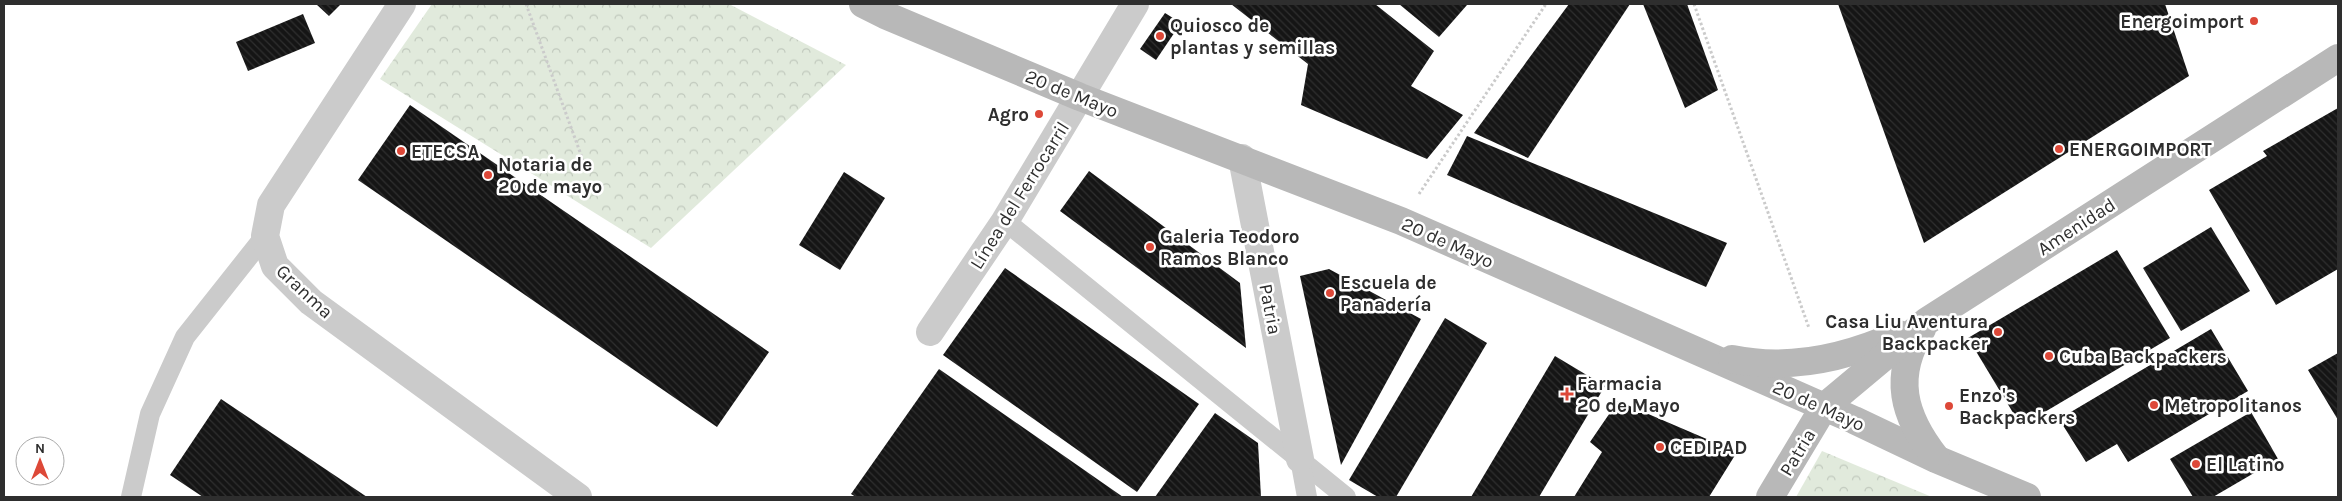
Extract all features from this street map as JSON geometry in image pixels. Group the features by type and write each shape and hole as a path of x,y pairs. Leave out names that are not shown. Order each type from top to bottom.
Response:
{"main road":[{"name":"20 de Mayo","path":"863,4 1080,97 1401,221 1824,407 1936,459 2027,497"},
{"name":"Amenidad","path":"1824,407 1927,321 2338,58"},
{"path":"1697,351 1755,362 1821,361 1850,354 1927,321"},
{"path":"1927,321 1909,352 1905,392 1908,413 1914,426 1936,459"},
{"name":"Patria","path":"1770,497 1824,407"}],"street":[{"name":"Granma","path":"402,4 271,205 265,236 275,266 311,302 578,497"},
{"name":"Línea del Ferrocarril","path":"930,332 1005,221 1135,4"},
{"name":"Patria","path":"1242,158 1300,459"}],"lane":[{"path":"1005,221 1346,497"},
{"path":"131,497 150,414 184,337 265,236"},
{"path":"1300,459 1307,497"}],"path":[{"path":"526,4 584,163"},
{"path":"1401,221 1546,4"},
{"path":"1694,4 1821,361"}],"green space":[{"path":"432,4 729,4 846,65 651,248 380,79"},
{"path":"1822,451 1932,497 1796,497"}],"building":[{"path":"316,4 341,4 329,16"},
{"path":"1231,4 1375,4 1434,51 1411,86 1463,115 1427,159 1301,105 1308,64"},
{"path":"1399,4 1466,4 1467,5 1439,37"},
{"path":"1569,4 1630,4 1528,158 1474,133"},
{"path":"1643,4 1687,4 1718,90 1685,108"},
{"path":"1838,4 2165,4 2189,76 1924,243"},
{"name":"Quiosco de plantas y semillas","path":"1165,13 1181,23 1156,60 1140,49"},
{"path":"303,14 315,43 248,71 236,42"},
{"path":"410,105 769,352 717,427 358,180"},
{"path":"2338,108 2338,269 2276,305 2209,190 2267,156 2263,151"},
{"path":"1467,136 1727,243 1706,287 1447,175"},
{"name":"Galeria Teodoro Ramos Blanco","path":"1089,171 1240,283 1246,348 1060,211"},
{"path":"844,172 885,198 840,270 799,245"},
{"path":"2211,227 2250,291 2181,331 2143,268"},
{"path":"2117,250 2170,338 2021,426 1968,338"},
{"path":"1005,268 1199,404 1137,492 943,355"},
{"path":"1329,269 1421,319 1341,465 1300,276"},
{"path":"1445,318 1487,343 1396,497 1378,497 1349,480"},
{"name":"Metropolitanos","path":"2211,329 2248,391 2128,462 2117,444 2086,462 2059,419"},
{"path":"2338,353 2338,420 2308,370"},
{"path":"1555,356 1605,386 1539,497 1471,497"},
{"path":"939,369 1123,497 856,497 851,494"},
{"path":"221,399 367,497 203,497 170,475"},
{"name":"CEDIPAD","path":"1618,401 1737,452 1709,497 1574,497 1602,452 1590,442"},
{"path":"2251,412 2278,459 2213,497 2193,497 2170,459"},
{"path":"1215,413 1258,443 1261,497 1155,497"}],"place":[{"name":"Energoimport","path":"2254,21"},
{"name":"Quiosco de plantas y semillas","path":"1160,36"},
{"name":"Agro","path":"1039,114"},
{"name":"ENERGOIMPORT","path":"2059,149"},
{"name":"ETECSA","path":"401,151"},
{"name":"Notaria de 20 de mayo","path":"488,175"},
{"name":"Galeria Teodoro Ramos Blanco","path":"1150,247"},
{"name":"Escuela de Panadería","path":"1330,293"},
{"name":"Casa Liu Aventura Backpacker","path":"1998,332"},
{"name":"Cuba Backpackers","path":"2049,356"},
{"name":"Farmacia 20 de Mayo","path":"1567,394"},
{"name":"Metropolitanos","path":"2154,405"},
{"name":"Enzo's Backpackers","path":"1949,406"},
{"name":"CEDIPAD","path":"1660,447"},
{"name":"El Latino","path":"2196,464"}]}
